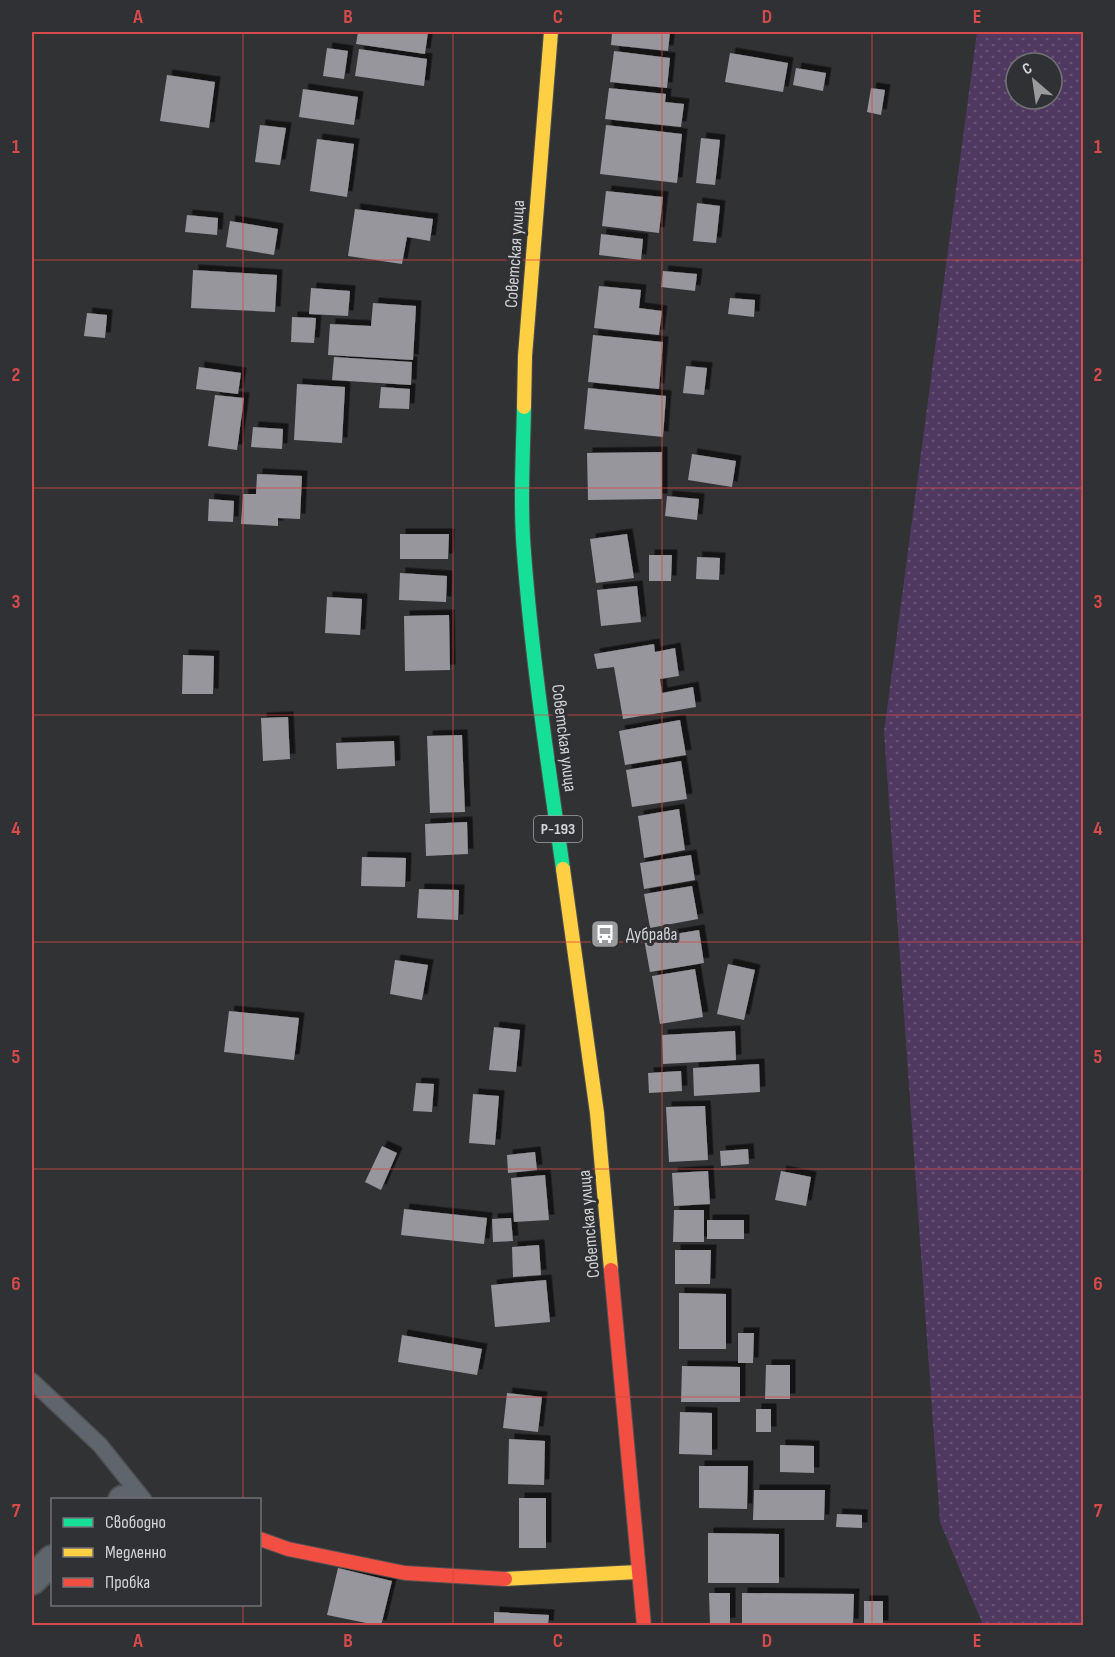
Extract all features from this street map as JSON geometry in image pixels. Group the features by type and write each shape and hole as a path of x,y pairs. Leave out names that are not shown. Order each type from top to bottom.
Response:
{"main road":[{"name":"Советская улица","path":"550,32 525,356 522,484 524,552 545,740 597,1113 644,1626"},
{"path":"261,1539 288,1549 405,1573 498,1580 638,1572"}],"street":[{"path":"32,1580 51,1561"}],"lane":[{"path":"32,1381 100,1445 142,1498"}],"shaded area":[{"path":"977,32 1083,32 1083,1625 983,1625 940,1522 884,732"}],"building":[{"path":"358,32 428,32 425,54 356,44"},
{"path":"612,32 670,32 668,51 611,45"},
{"path":"327,48 348,51 344,79 323,76"},
{"path":"359,49 427,59 424,86 355,76"},
{"path":"614,51 670,58 667,88 610,82"},
{"path":"730,53 788,63 783,92 725,82"},
{"path":"796,68 826,73 823,91 793,85"},
{"path":"167,75 215,82 209,128 160,121"},
{"path":"609,88 666,94 665,102 684,104 681,127 605,119"},
{"path":"871,88 885,90 881,115 867,112"},
{"path":"303,89 358,97 354,125 299,117"},
{"path":"260,125 286,128 280,165 255,162"},
{"path":"606,125 682,134 677,183 600,174"},
{"path":"701,138 720,140 715,185 696,183"},
{"path":"317,139 354,144 347,197 310,191"},
{"path":"606,191 663,197 659,233 602,226"},
{"path":"697,203 720,206 716,243 693,241"},
{"path":"355,209 433,219 430,241 407,237 402,264 348,256"},
{"path":"187,215 218,218 217,235 185,232"},
{"path":"230,221 278,229 274,255 226,247"},
{"path":"601,234 643,239 641,260 599,255"},
{"path":"193,270 277,275 275,312 191,308"},
{"path":"663,271 697,274 695,291 661,287"},
{"path":"599,286 641,290 639,308 662,311 659,335 594,328"},
{"path":"311,288 350,291 348,316 309,314"},
{"path":"730,298 755,300 754,317 728,314"},
{"path":"373,303 416,306 413,360 328,355 330,324 371,326"},
{"path":"87,313 107,315 105,338 84,336"},
{"path":"292,317 316,318 314,343 291,342"},
{"path":"593,335 663,342 659,389 588,382"},
{"path":"334,357 412,362 411,385 332,380"},
{"path":"686,366 707,368 704,395 683,393"},
{"path":"199,367 241,373 238,394 196,389"},
{"path":"297,384 345,387 342,443 294,440"},
{"path":"381,387 410,389 409,409 379,408"},
{"path":"588,388 666,396 663,437 584,429"},
{"path":"215,395 244,398 237,450 208,446"},
{"path":"253,427 283,429 282,449 251,447"},
{"path":"662,452 662,499 588,500 587,453"},
{"path":"692,454 736,461 732,487 688,480"},
{"path":"257,474 302,476 300,519 278,518 278,526 241,524 243,494 256,494"},
{"path":"667,496 699,499 697,520 665,516"},
{"path":"209,499 234,501 233,522 208,521"},
{"path":"400,534 449,534 448,559 400,559"},
{"path":"627,534 634,578 596,583 590,539"},
{"path":"649,555 672,555 671,581 649,581"},
{"path":"697,557 720,558 719,580 696,579"},
{"path":"400,573 447,576 446,602 399,600"},
{"path":"637,586 641,622 601,626 597,590"},
{"path":"327,597 362,599 360,635 325,633"},
{"path":"449,615 450,670 405,671 404,616"},
{"path":"654,644 655,652 675,648 679,676 660,679 662,693 693,687 696,707 623,719 614,667 597,669 594,654"},
{"path":"183,655 214,656 213,694 182,694"},
{"path":"288,717 290,759 263,761 261,718"},
{"path":"680,720 686,755 625,765 619,731"},
{"path":"462,735 465,812 430,813 427,736"},
{"path":"394,741 395,766 337,769 336,743"},
{"path":"681,761 687,799 632,807 626,770"},
{"path":"679,809 685,850 644,858 638,816"},
{"path":"467,822 468,854 426,856 425,824"},
{"path":"691,855 695,880 644,889 640,863"},
{"path":"362,857 406,858 405,887 361,886"},
{"path":"692,886 698,919 650,928 644,894"},
{"path":"419,889 459,890 458,920 417,918"},
{"path":"699,930 704,963 650,972 644,939"},
{"path":"395,960 428,965 422,1000 390,994"},
{"path":"728,964 755,970 744,1020 717,1014"},
{"path":"695,969 703,1017 660,1024 652,976"},
{"path":"229,1011 299,1018 294,1060 224,1052"},
{"path":"494,1027 520,1030 516,1072 489,1070"},
{"path":"735,1031 736,1060 663,1064 662,1035"},
{"path":"759,1064 760,1092 694,1096 693,1068"},
{"path":"681,1071 682,1091 649,1093 648,1073"},
{"path":"416,1083 434,1084 432,1112 413,1111"},
{"path":"473,1094 499,1096 495,1145 469,1143"},
{"path":"705,1106 708,1160 669,1162 666,1107"},
{"path":"382,1146 397,1153 381,1190 365,1182"},
{"path":"748,1149 749,1164 721,1166 720,1151"},
{"path":"535,1152 537,1170 508,1173 507,1155"},
{"path":"708,1171 710,1204 674,1206 672,1173"},
{"path":"781,1171 811,1177 806,1206 775,1200"},
{"path":"545,1175 549,1220 514,1222 511,1178"},
{"path":"404,1209 487,1218 484,1244 401,1235"},
{"path":"674,1210 704,1210 704,1242 673,1242"},
{"path":"511,1218 513,1241 493,1242 492,1219"},
{"path":"707,1220 744,1220 744,1239 707,1239"},
{"path":"539,1245 541,1275 513,1277 512,1247"},
{"path":"675,1250 711,1250 710,1284 675,1284"},
{"path":"546,1280 550,1322 495,1327 491,1285"},
{"path":"679,1293 726,1294 726,1349 679,1349"},
{"path":"738,1333 754,1333 753,1363 738,1363"},
{"path":"402,1335 482,1349 477,1375 398,1362"},
{"path":"766,1365 790,1365 790,1399 765,1399"},
{"path":"682,1366 740,1367 740,1402 681,1402"},
{"path":"507,1393 542,1397 538,1432 503,1428"},
{"path":"756,1409 771,1409 771,1432 756,1432"},
{"path":"680,1412 712,1413 712,1455 679,1454"},
{"path":"509,1439 545,1441 544,1485 508,1484"},
{"path":"780,1445 814,1446 814,1473 780,1472"},
{"path":"699,1466 748,1466 747,1509 699,1508"},
{"path":"754,1490 825,1490 824,1520 753,1520"},
{"path":"519,1498 546,1498 546,1548 519,1548"},
{"path":"837,1514 862,1515 862,1528 836,1527"},
{"path":"708,1533 779,1534 779,1583 708,1583"},
{"path":"338,1568 392,1581 381,1626 327,1615"},
{"path":"709,1593 730,1593 730,1623 710,1624"},
{"path":"742,1593 854,1594 853,1624 742,1623"},
{"path":"864,1601 883,1601 883,1626 864,1626"},
{"path":"494,1612 549,1615 548,1626 494,1626"}],"traffic: fast":[{"path":"524,407 522,499 527,593 563,869"}],"traffic: slow":[{"path":"524,407 525,356 551,32"},
{"path":"563,869 597,1113 611,1270"},
{"path":"505,1579 638,1572"}],"traffic: jam":[{"path":"611,1270 644,1626"},
{"path":"261,1539 288,1549 405,1573 505,1579"}],"place":[{"name":"Дубрава","path":"605,934"}]}
